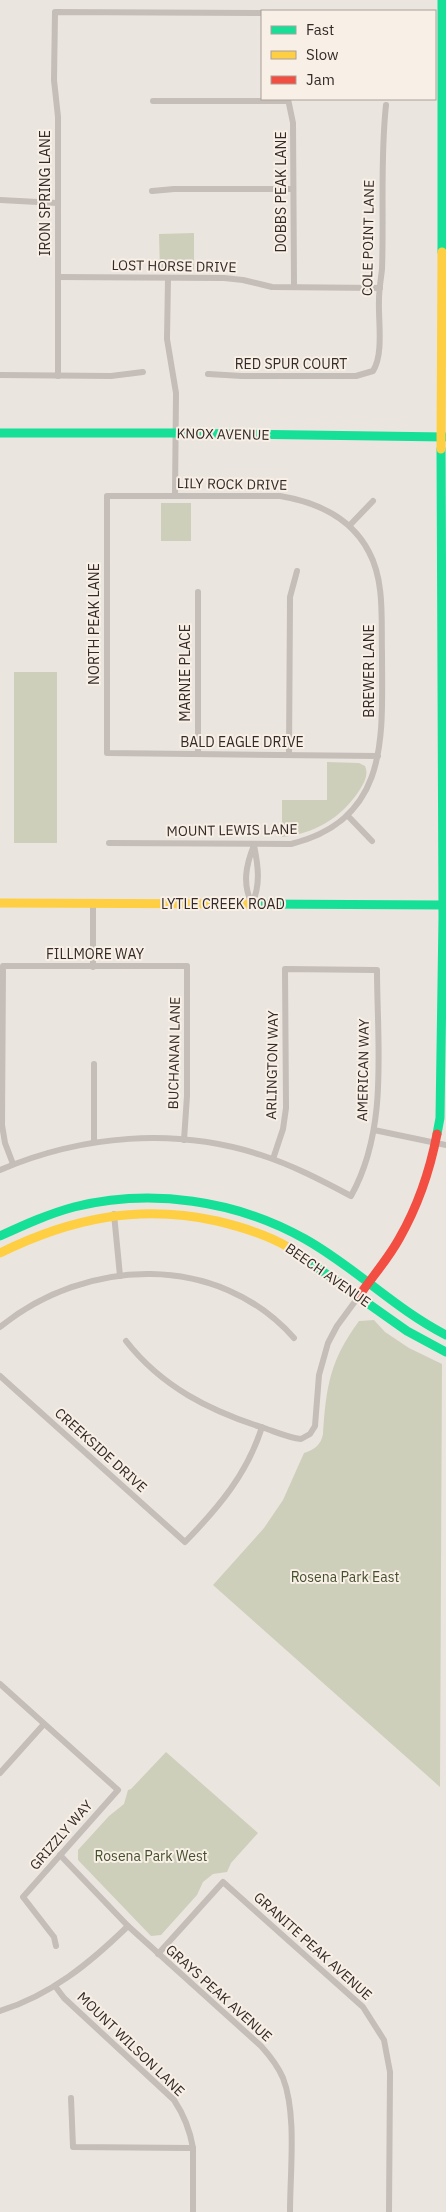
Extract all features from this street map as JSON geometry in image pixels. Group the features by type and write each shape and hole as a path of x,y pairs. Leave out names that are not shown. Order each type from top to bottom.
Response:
{"street":[{"path":"126,1341 154,1371 187,1396 221,1413 299,1439 307,1437 315,1426 320,1375 328,1343 337,1326 399,1240 411,1218 426,1182 436,1143 441,1105 444,905 444,201 442,0"},
{"name":"IRON SPRING LANE","path":"58,376 58,117 54,80 55,12 261,13"},
{"path":"153,101 288,100"},
{"name":"DOBBS PEAK LANE","path":"288,100 293,123 294,287"},
{"name":"COLE POINT LANE","path":"373,371 379,353 382,270 382,137 386,105"},
{"path":"152,191 174,189 292,189"},
{"path":"0,200 57,203"},
{"name":"LOST HORSE DRIVE","path":"58,277 233,278 272,287 380,288"},
{"path":"168,278 167,339 176,393 174,495"},
{"name":"RED SPUR COURT","path":"208,374 242,376 356,376 373,371"},
{"path":"0,376 111,376 142,372"},
{"name":"KNOX AVENUE","path":"0,433 176,433 444,437"},
{"name":"LILY ROCK DRIVE","path":"107,496 280,496 300,500 325,509 350,525"},
{"name":"NORTH PEAK LANE","path":"107,496 107,753"},
{"path":"350,525 373,501"},
{"name":"BREWER LANE","path":"348,816 362,799 372,780 382,727 381,599 376,569 369,551 350,525"},
{"path":"289,754 290,596 297,571"},
{"name":"MARNIE PLACE","path":"198,592 198,754"},
{"name":"BALD EAGLE DRIVE","path":"107,753 378,756"},
{"path":"348,816 372,841"},
{"name":"MOUNT LEWIS LANE","path":"110,843 292,844 331,828 348,816"},
{"path":"252,904 246,892 247,864 254,845"},
{"path":"252,904 258,892 258,864 254,845"},
{"name":"LYTLE CREEK ROAD","path":"0,903 444,905"},
{"path":"93,903 93,967"},
{"name":"FILLMORE WAY","path":"13,1164 5,1143 2,1125 3,966 187,966"},
{"name":"BUCHANAN LANE","path":"184,1140 187,1096 187,966"},
{"name":"ARLINGTON WAY","path":"273,1159 285,1114 285,969 377,970"},
{"name":"AMERICAN WAY","path":"273,1159 315,1177 351,1196 366,1159 374,1130 377,1096 377,970"},
{"path":"94,1064 94,1142"},
{"path":"374,1130 446,1144"},
{"path":"0,1170 52,1151 94,1142 147,1138 223,1145 273,1159"},
{"name":"BEECH AVENUE","path":"0,1236 49,1214 84,1204 135,1198 193,1201 228,1208 275,1224 305,1239 419,1321 446,1336"},
{"name":"BEECH AVENUE","path":"0,1253 52,1228 114,1214 171,1213 205,1217 251,1230 298,1252 410,1332 446,1352"},
{"path":"114,1214 120,1276"},
{"path":"0,1327 22,1311 46,1298 88,1282 120,1276 157,1274 200,1280 228,1289 268,1312 294,1338"},
{"name":"CREEKSIDE DRIVE","path":"0,1376 185,1542 219,1505 236,1483 254,1450 262,1427"},
{"path":"0,1684 44,1724 0,1773"},
{"name":"GRIZZLY WAY","path":"44,1724 118,1790 23,1897 54,1937 56,1946"},
{"name":"GRAYS PEAK AVENUE","path":"60,1855 128,1926 261,2046 274,2062 282,2076 290,2107 290,2212"},
{"name":"GRANITE PEAK AVENUE","path":"158,1954 223,1882 363,2007 384,2040 390,2072 389,2212"},
{"path":"0,2012 55,1986 98,1955 128,1926"},
{"name":"MOUNT WILSON LANE","path":"55,1986 64,1998 174,2100 185,2120 193,2148 193,2212"},
{"path":"71,2098 73,2147 193,2148"}],"green space":[{"path":"194,233 194,270 160,271 159,234"},
{"path":"161,503 191,503 191,541 161,541"},
{"path":"14,672 57,672 57,843 14,843"},
{"path":"327,762 359,763 365,766 366,776 361,788 344,809 326,823 305,832 282,837 282,800 327,800"},
{"name":"Rosena Park East","path":"374,1320 385,1332 409,1348 442,1364 440,1787 213,1585 264,1528 283,1500 304,1453 314,1449 321,1441 331,1374 342,1348 359,1321"},
{"name":"Rosena Park West","path":"166,1752 258,1833 231,1863 227,1872 213,1874 203,1882 197,1895 161,1935 151,1936 78,1860 78,1850 109,1816 124,1804 128,1790"}],"traffic: fast":[{"path":"442,0 442,252"},
{"path":"0,433 176,433 446,437"},
{"path":"437,1134 440,1118 443,917 441,449"},
{"path":"253,904 446,905"},
{"path":"0,1236 55,1213 103,1201 163,1198 222,1207 251,1215 305,1239 341,1262 409,1313 446,1335"},
{"path":"288,1247 407,1331 446,1352"}],"traffic: slow":[{"path":"441,449 442,252"},
{"path":"0,903 253,904"},
{"path":"0,1253 53,1231 79,1223 133,1214 188,1216 217,1221 254,1231 288,1247"}],"traffic: jam":[{"path":"359,1296 395,1246 412,1214 427,1174 437,1134"}]}
